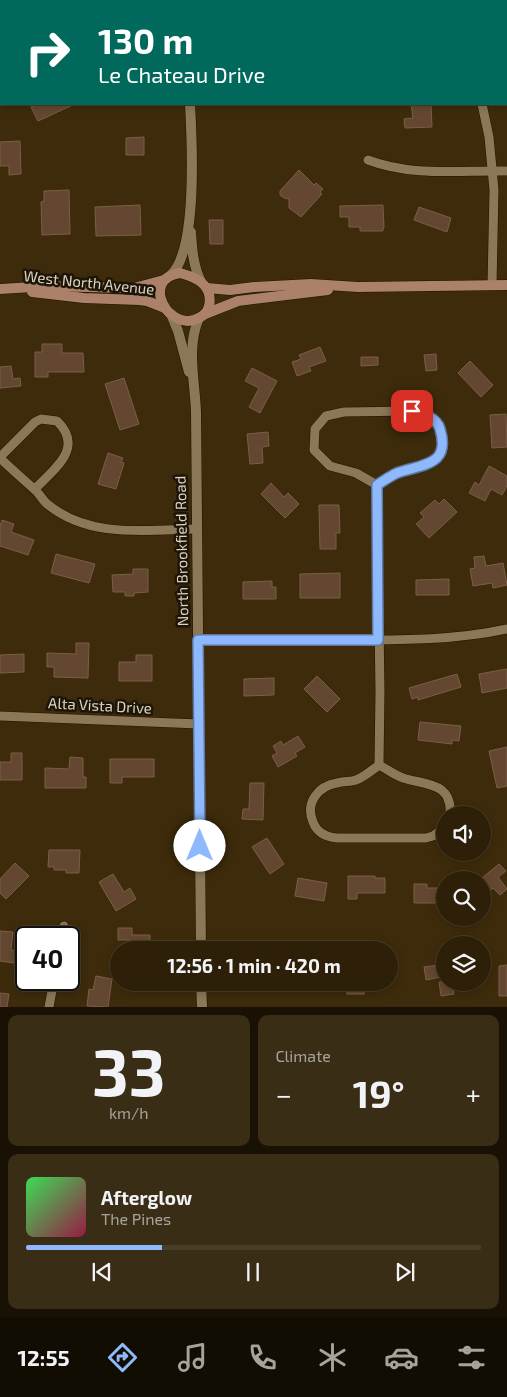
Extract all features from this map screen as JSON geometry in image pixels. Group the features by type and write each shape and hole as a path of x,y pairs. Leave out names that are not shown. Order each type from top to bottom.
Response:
{"main road":[{"path":"358,287 250,298 227,304 190,321 182,320 168,311 160,296 160,290 167,277 185,274 204,285 230,290 311,284 358,287 507,285"},
{"name":"West North Avenue","path":"4,289 50,286 134,288 167,277"},
{"path":"202,316 210,306 210,298 204,285"},
{"name":"West North Avenue","path":"4,289 84,298 147,301 168,311"}],"street":[{"path":"167,277 178,268 181,261 189,213 193,173 190,105"},
{"path":"482,105 489,137 493,171 492,285"},
{"path":"368,160 382,166 403,169 507,171"},
{"path":"189,213 192,254 197,273 204,285"},
{"name":"North Brookfield Road","path":"168,311 178,331 194,392"},
{"name":"North Brookfield Road","path":"201,941 197,529 192,356 193,337 202,316"},
{"path":"344,412 423,412 439,425 443,440 441,454 427,466 396,474 377,485 356,473 330,466 314,450 315,429 326,416 344,412"},
{"path":"35,490 63,459 67,451 69,444 68,435 58,421 41,419 35,422 0,458 35,490 45,503 59,512 91,527 116,530 197,529"},
{"path":"377,485 380,691 379,765"},
{"path":"198,640 438,639 491,633 507,629"},
{"name":"Alta Vista Drive","path":"0,716 199,724"},
{"path":"379,765 395,775 426,782 442,790 449,806"},
{"path":"379,765 356,780 327,785 318,791 312,800 310,808 314,825 321,833 337,838 426,838 436,834"},
{"path":"49,1007 52,991"},
{"path":"202,991 202,1007"}],"building":[{"path":"36,105 73,105 38,121 31,107"},
{"path":"411,105 431,105 432,127 405,128 404,119 413,118"},
{"path":"144,137 144,155 126,155 126,138"},
{"path":"20,141 21,174 9,175 9,166 0,166 0,142"},
{"path":"299,170 314,185 316,183 323,189 320,192 322,194 301,217 289,208 289,199 280,195 280,191"},
{"path":"69,190 70,234 42,235 41,202 44,201 44,191"},
{"path":"140,205 141,235 96,236 95,207"},
{"path":"383,205 383,231 360,231 360,227 349,227 349,217 340,217 340,206"},
{"path":"419,207 451,218 447,232 414,220"},
{"path":"209,220 223,220 223,244 210,244"},
{"path":"42,344 62,344 62,353 83,353 84,372 48,372 48,377 35,377 35,352 42,352"},
{"path":"320,347 326,361 309,367 311,371 297,376 292,362 301,359 299,355"},
{"path":"436,354 437,370 426,371 424,355"},
{"path":"361,357 378,357 378,365 361,366"},
{"path":"470,361 493,385 481,397 458,373"},
{"path":"11,366 13,379 20,378 21,386 0,388 0,367"},
{"path":"252,368 277,381 260,413 249,407 259,388 245,381"},
{"path":"124,378 139,424 120,430 105,384"},
{"path":"506,414 507,447 492,448 490,415"},
{"path":"268,432 269,446 262,447 263,463 250,464 247,434"},
{"path":"108,453 123,458 121,462 124,463 116,489 98,484"},
{"path":"489,466 507,476 507,486 502,495 491,489 485,501 469,493 475,482 479,485"},
{"path":"271,483 284,497 288,493 299,504 285,518 261,494"},
{"path":"444,499 457,512 429,538 416,524 424,517 420,513 435,500 439,504"},
{"path":"319,505 339,505 340,533 336,533 336,549 320,549"},
{"path":"2,520 14,524 11,532 34,540 28,555 0,546 0,526"},
{"path":"56,554 95,564 89,583 51,573"},
{"path":"484,556 486,566 503,563 507,585 493,588 492,583 473,586 470,569 475,568 474,557"},
{"path":"133,569 148,569 148,592 134,593 134,596 125,596 125,592 113,592 112,575 133,574"},
{"path":"340,573 340,598 300,598 300,574"},
{"path":"449,579 449,595 416,595 416,580"},
{"path":"272,581 272,587 276,587 276,599 243,599 243,582"},
{"path":"76,643 89,643 88,678 54,677 54,667 47,667 47,653 76,654"},
{"path":"24,654 24,672 0,673 0,655"},
{"path":"136,655 152,655 152,681 119,681 119,662 136,662"},
{"path":"507,669 507,688 482,693 479,674"},
{"path":"457,674 461,687 418,700 418,697 412,699 409,688"},
{"path":"317,676 340,699 327,712 304,689"},
{"path":"274,678 274,695 244,696 244,679"},
{"path":"420,722 461,726 459,741 452,740 452,744 418,740"},
{"path":"298,736 305,747 295,753 297,756 278,767 272,756 277,753 273,746 281,741 283,745"},
{"path":"507,747 507,786 497,788 489,751"},
{"path":"11,753 22,753 22,780 0,780 0,762 11,762"},
{"path":"70,757 83,758 83,777 86,777 86,788 45,788 45,768 69,769"},
{"path":"110,759 154,759 154,777 122,777 122,783 110,783"},
{"path":"250,783 264,783 263,820 242,819 243,809 249,809"},
{"path":"267,838 284,864 270,874 252,847"},
{"path":"49,850 80,850 79,873 66,873 66,870 54,870 54,867 48,867"},
{"path":"15,863 29,876 6,899 0,893 0,879"},
{"path":"499,864 506,871 498,877 507,889 500,895 493,888 491,890 490,871"},
{"path":"113,874 124,892 130,888 136,899 116,911 99,882"},
{"path":"348,876 385,878 385,893 357,893 357,899 348,899"},
{"path":"298,878 327,883 324,901 295,896"},
{"path":"414,884 427,884 427,888 436,888 436,903 414,903"},
{"path":"118,928 132,928 132,935 150,935 150,941 118,940"},
{"path":"0,931 13,932 11,950 15,951 14,963 0,961"},
{"path":"436,965 436,978 426,980 424,967"},
{"path":"507,965 507,996 499,996 499,966"},
{"path":"96,976 110,979 108,1007 87,1006 89,989 93,990"},
{"path":"347,991 364,991 364,994 347,994"},
{"path":"440,991 454,991 454,994 441,996"},
{"path":"0,993 9,994 7,1007 0,1007"}],"route":[{"path":"200,846 198,640 378,640 377,485 396,474 427,466 441,454 443,440 439,425 423,412 412,411"}]}
